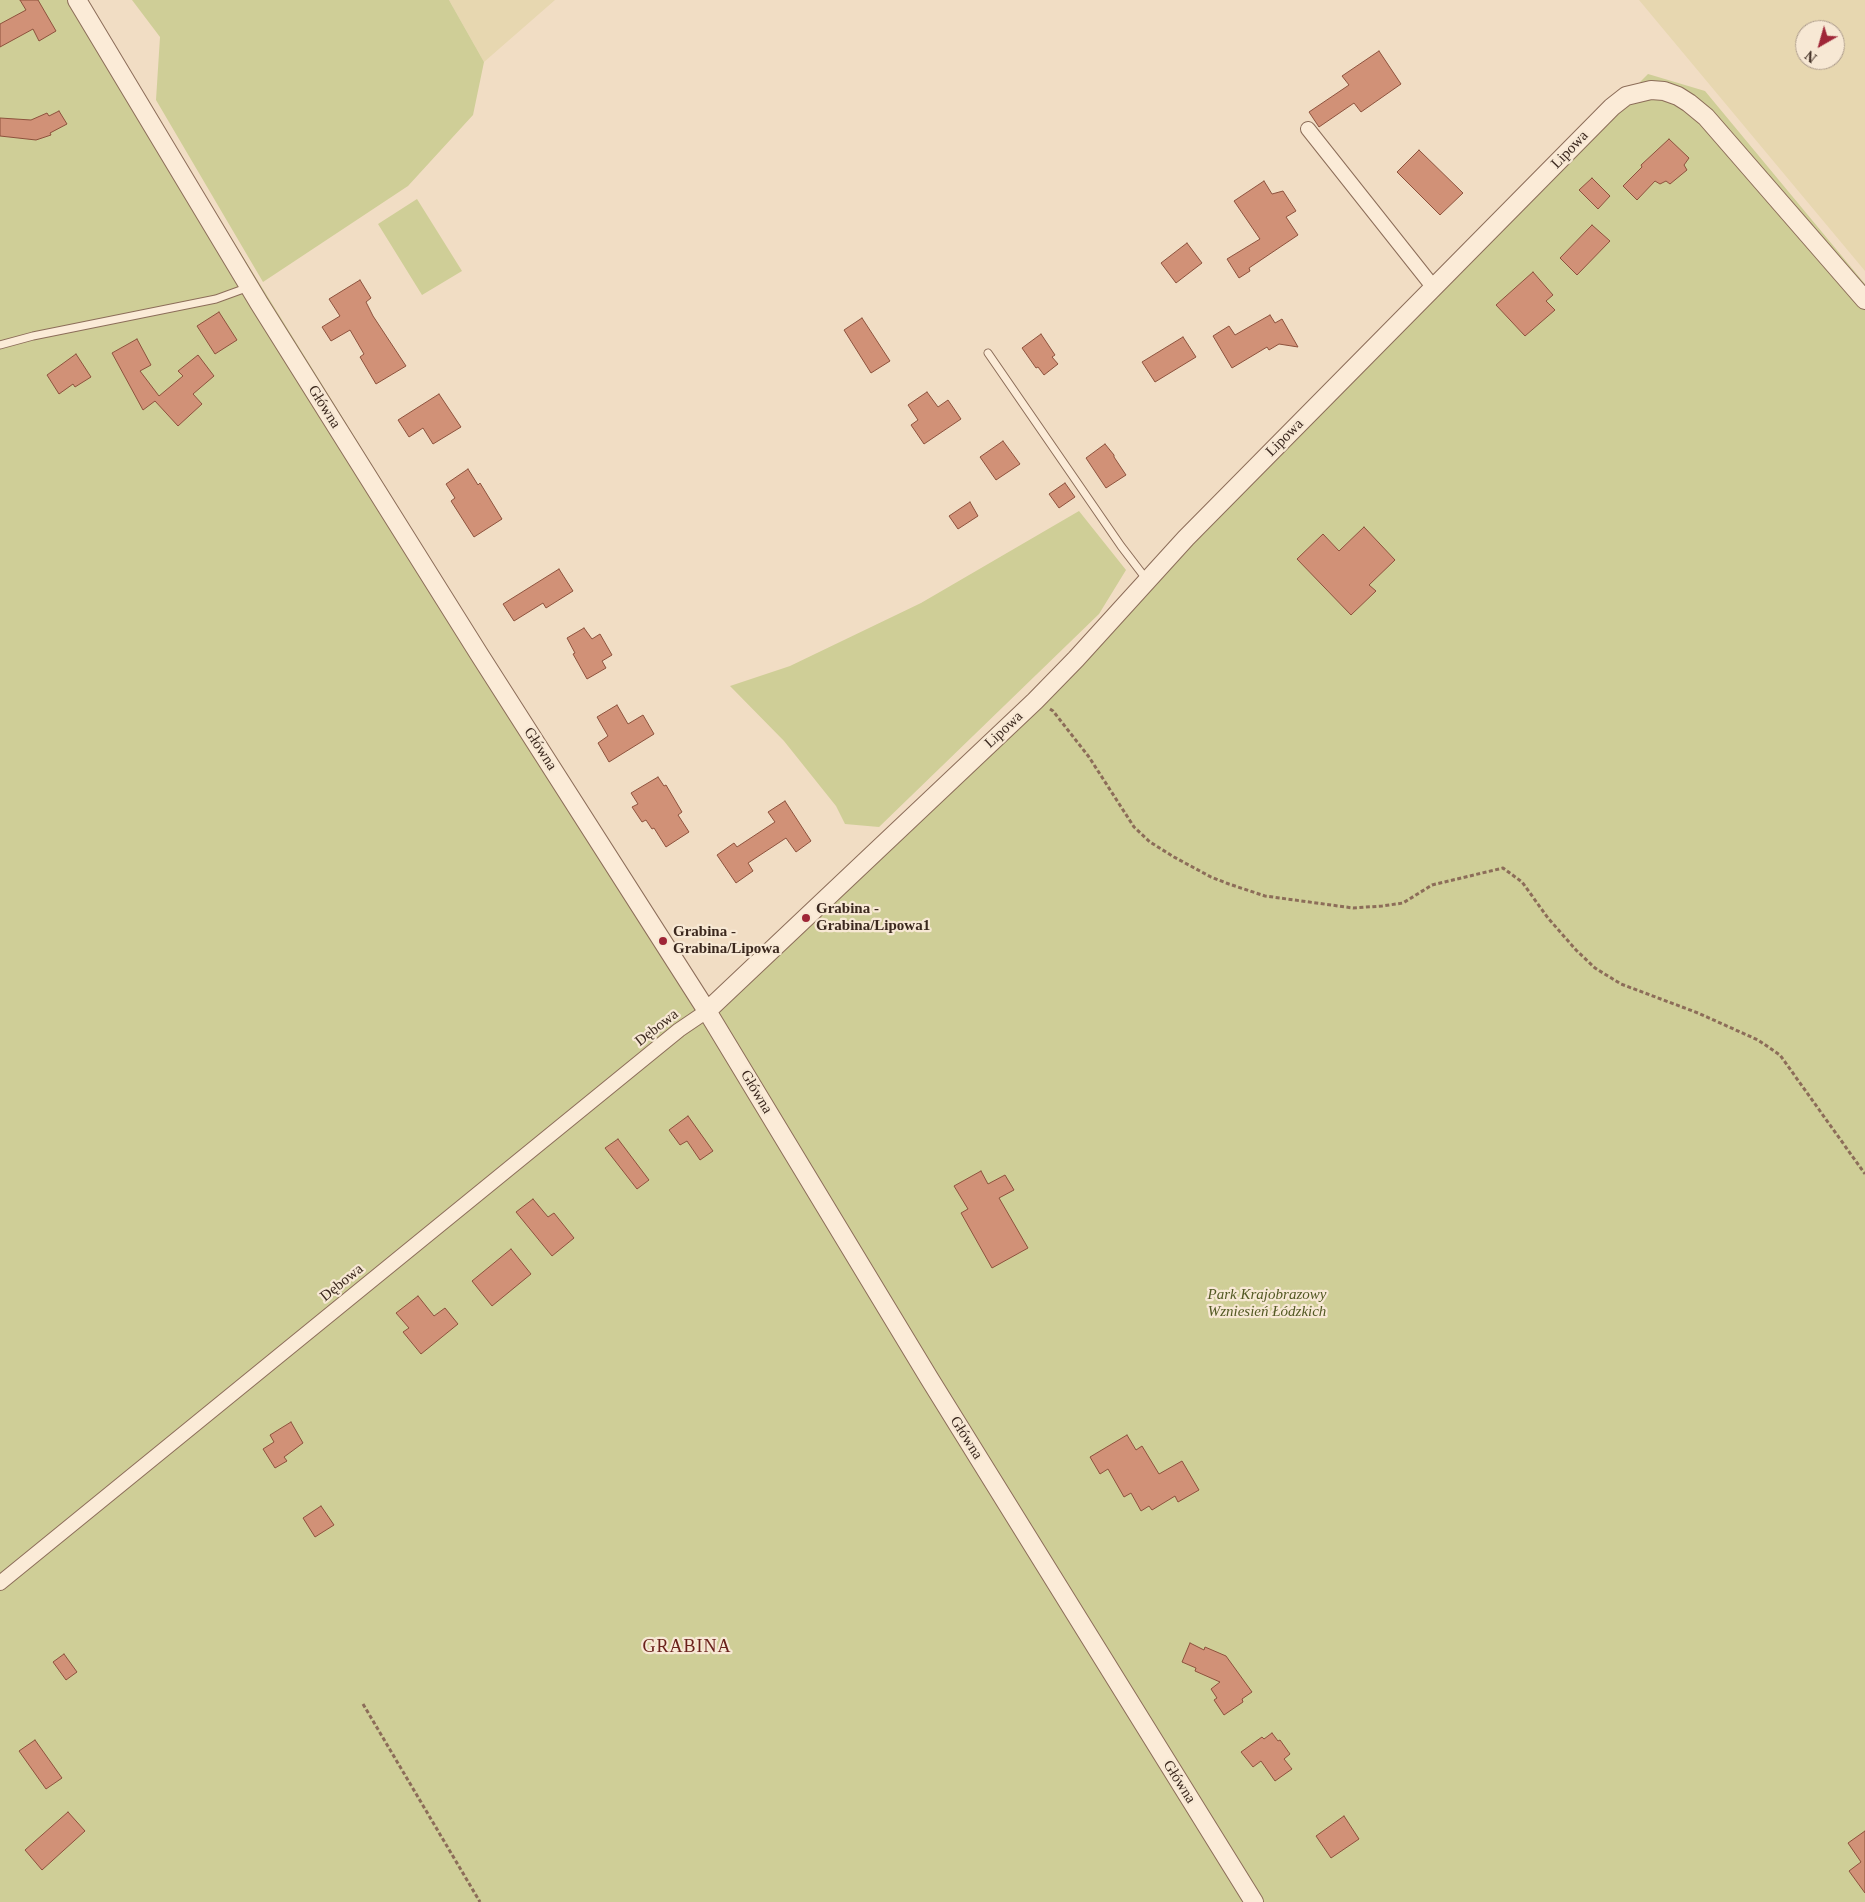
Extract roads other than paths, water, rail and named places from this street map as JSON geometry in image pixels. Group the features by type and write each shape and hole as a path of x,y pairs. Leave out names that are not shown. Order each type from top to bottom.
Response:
{"street":[{"name":"Główna","path":"77,0 249,287 479,654 707,1011 929,1378 1254,1902"},
{"name":"Lipowa","path":"707,1011 1035,701 1076,659 1186,538 1612,107 1626,96 1651,90 1664,91 1678,96 1706,117 1865,300"},
{"path":"1308,129 1434,288"},
{"name":"Dębowa","path":"0,1583 672,1036 707,1011"}],"lane":[{"path":"0,346 33,336 216,299 249,287"},
{"path":"988,353 1121,546 1147,580"}],"place":[{"name":"Grabina - Grabina/Lipowa1","path":"806,918"},
{"name":"Grabina - Grabina/Lipowa","path":"663,941"}],"district":[{"name":"GRABINA","path":"687,1647"}],"park label":[{"name":"Park Krajobrazowy Wzniesień Łódzkich","path":"1267,1304"}]}
